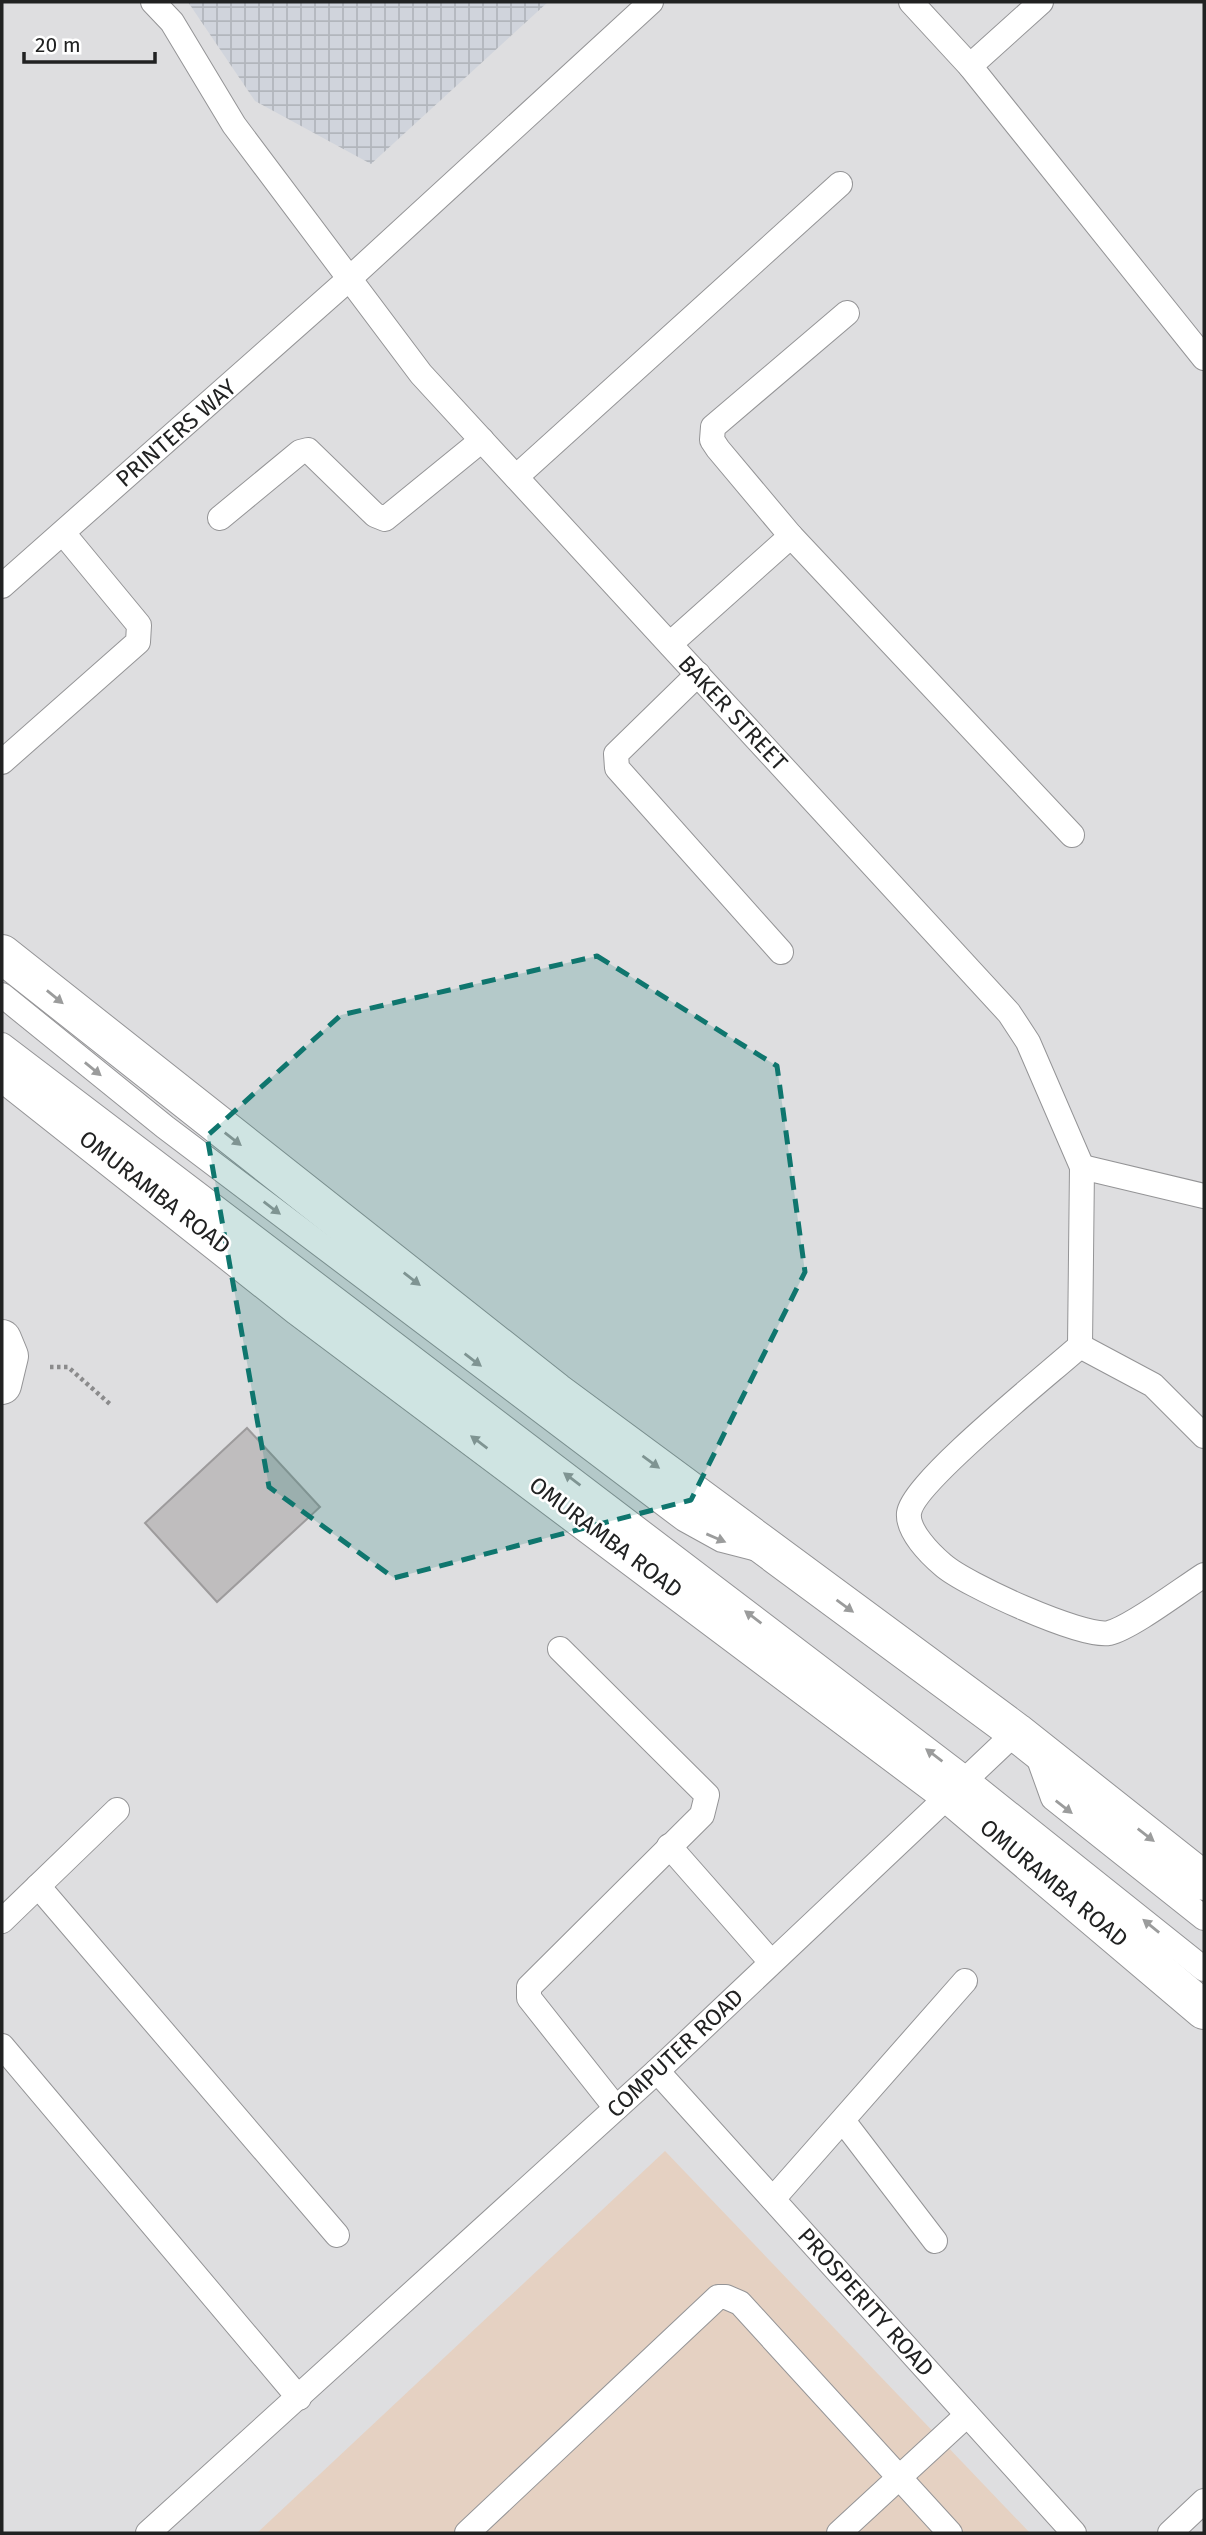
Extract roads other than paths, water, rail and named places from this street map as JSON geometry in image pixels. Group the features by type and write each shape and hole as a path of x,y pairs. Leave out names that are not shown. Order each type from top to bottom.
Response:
{"main road":[{"path":"2,954 556,1392 1026,1740 1204,1881"},
{"name":"OMURAMBA ROAD","path":"2,1071 300,1307 957,1786 1204,2010"}],"lane":[{"path":"153,2 172,22 234,125 349,279"},
{"name":"PRINTERS WAY","path":"2,586 349,279 651,2"},
{"path":"911,2 970,66 1204,358"},
{"path":"970,66 1041,2"},
{"path":"516,477 841,184"},
{"name":"BAKER STREET","path":"349,279 421,374 1009,1013 1028,1042 1082,1167"},
{"path":"847,313 713,427 712,433 718,449 791,536 1072,835"},
{"path":"220,518 300,452 308,450 375,515 385,519 482,440"},
{"path":"2,762 138,642 141,632 139,625 63,533"},
{"path":"670,644 791,536"},
{"path":"698,674 616,754 614,761 617,768 781,952"},
{"path":"2,995 165,1127 684,1519 704,1532 741,1548 770,1551"},
{"path":"2,1045 957,1786 1204,1969"},
{"path":"1204,1196 1082,1167 1080,1346 948,1463 915,1498 909,1511 909,1523 943,1566 973,1584 1085,1632 1117,1630 1204,1575"},
{"path":"1080,1346 1153,1385 1204,1436"},
{"path":"560,1649 707,1795 702,1815 529,1987 529,1998 616,2108"},
{"path":"1026,1740 1053,1798 1204,1918"},
{"name":"COMPUTER ROAD","path":"148,2533 657,2071 957,1786 1026,1740"},
{"path":"2,1921 117,1810"},
{"path":"670,1846 771,1962"},
{"path":"38,1886 337,2235"},
{"path":"773,2199 844,2122 965,1981"},
{"path":"6,2061 299,2398"},
{"name":"PROSPERITY ROAD","path":"657,2071 1074,2533"},
{"path":"844,2122 935,2241"},
{"path":"467,2533 719,2297 726,2297 740,2304 950,2533"},
{"path":"839,2533 967,2415"},
{"path":"1170,2533 1204,2501"}]}
